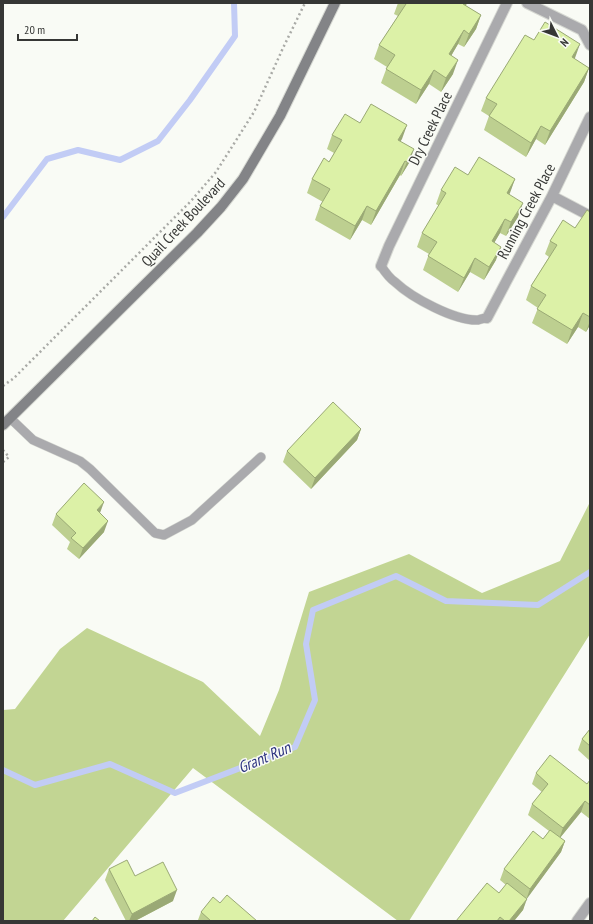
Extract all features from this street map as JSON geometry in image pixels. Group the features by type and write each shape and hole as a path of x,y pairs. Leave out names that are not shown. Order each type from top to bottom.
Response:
{"street":[{"name":"Quail Creek Boulevard","path":"6,421 221,207 243,179 280,116 335,3"},
{"name":"Dry Creek Place","path":"381,266 389,246 507,3"},
{"path":"526,3 582,30 590,45"},
{"name":"Running Creek Place","path":"487,318 552,196 590,117"},
{"path":"552,196 590,216"},
{"path":"577,921 590,903"}],"lane":[{"path":"381,266 395,283 421,301 446,313 465,319 478,320 487,318"},
{"path":"6,421 33,440 80,461 155,533 164,535 192,520 261,458"}],"path":[{"path":"3,386 14,378 114,279 191,201 216,172 254,112 305,3"},
{"path":"3,450 9,456 3,462"}],"green space":[{"path":"590,502 590,634 409,921 398,921 193,768 63,921 3,921 3,710 15,709 60,649 87,628 203,682 260,736 279,690 309,592 409,554 482,593 560,561"}],"building":[{"path":"404,3 464,3 463,4 481,15 469,34 464,30 449,54 458,60 446,78 434,70 421,90 386,69 395,55 379,45 406,4"},
{"path":"545,22 580,44 572,57 589,68 550,131 541,126 531,143 489,116 497,104 486,98 525,35 534,40"},
{"path":"371,104 407,125 398,140 414,149 407,162 405,161 376,211 367,206 355,226 320,206 330,189 312,179 324,158 329,162 342,140 332,135 345,114 360,123"},
{"path":"479,157 515,179 507,193 523,203 511,222 505,219 492,241 501,247 489,267 475,258 464,278 428,256 437,242 422,233 446,193 441,190 455,167 468,175"},
{"path":"587,210 590,212 590,317 583,313 572,330 537,309 546,295 531,286 557,245 550,241 563,220 575,228"},
{"path":"333,402 361,429 315,478 287,451"},
{"path":"84,483 104,502 97,510 108,521 83,548 71,538 76,533 56,514"},
{"path":"590,729 590,746 582,739"},
{"path":"550,755 587,784 590,780 590,805 585,801 563,828 532,804 548,784 536,773"},
{"path":"550,830 565,841 530,889 504,869 533,831 543,839"},
{"path":"127,860 135,876 163,862 177,890 132,914 109,869"},
{"path":"487,883 499,893 507,883 527,899 509,921 505,921 500,917 497,921 456,921"},
{"path":"227,895 257,921 211,921 201,912 213,897 220,903"},
{"path":"95,917 100,921 92,921"}],"waterway":[{"path":"3,217 47,159 78,150 120,160 158,141 190,100 235,36 234,3"},
{"name":"Grant Run","path":"3,770 35,785 110,764 175,793 295,747 315,700 306,644 313,610 396,576 446,601 538,605 590,572"}]}
